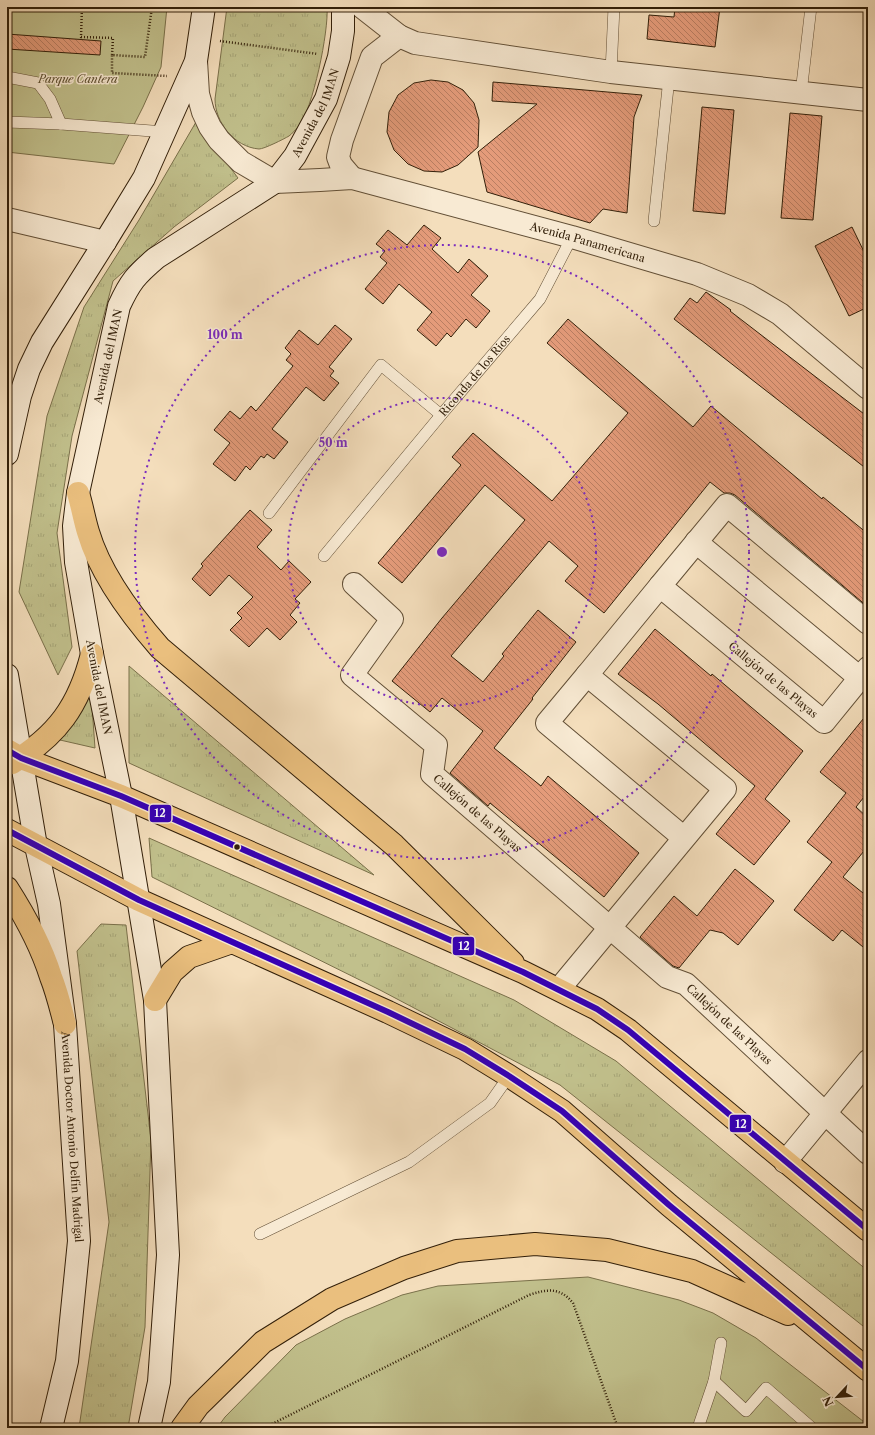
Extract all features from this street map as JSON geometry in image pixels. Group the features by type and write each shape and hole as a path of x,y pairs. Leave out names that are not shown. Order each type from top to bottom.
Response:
{"main road":[{"path":"78,493 88,533 101,562 129,610 160,648 394,845 523,972"},
{"path":"12,758 44,741 58,727 70,710 81,689 92,654"},
{"path":"12,758 121,796 523,972 597,1009 628,1030 868,1230"},
{"path":"7,830 139,900 388,1012 466,1049 562,1111 669,1205 868,1370"},
{"path":"7,888 38,942 51,976 66,1024"},
{"path":"155,1000 172,972 189,957 216,946 232,942"},
{"path":"182,1428 198,1406 263,1342 332,1298 404,1268 457,1251 534,1244 607,1250 692,1271 811,1324"}],"street":[{"path":"7,454 20,396 29,369 42,342 144,178 165,132 192,69 200,38 204,7"},
{"name":"Avenida del IMAN","path":"139,900 121,796 92,654 76,562 74,526 78,493 119,306 128,287 138,272 156,258 275,182 295,156 323,105 339,57 343,31 343,7"},
{"path":"362,7 399,36 415,43 611,72 868,100"},
{"path":"352,178 341,165 338,157 342,140 372,57 399,36"},
{"path":"192,69 203,112 218,140 241,162 275,182"},
{"name":"Avenida Panamericana","path":"275,182 352,178 572,237 697,274 748,295 780,314 868,388"},
{"path":"7,219 105,242"},
{"path":"684,838 547,723 726,505 868,623"},
{"name":"Callejón de las Playas","path":"660,586 824,722 864,673 696,542"},
{"name":"Callejón de las Playas","path":"354,584 392,619 352,675 436,745 432,774 667,977 686,984 824,1114 868,1153"},
{"path":"559,989 724,789 587,674"},
{"path":"7,675 12,758 36,846"},
{"name":"Avenida Doctor Antonio Delfín Madrigal","path":"36,846 49,904 66,1024 79,1241 67,1361 51,1428"},
{"path":"139,900 155,1000 168,1255 158,1382 149,1428"},
{"path":"785,1162 868,1061"}],"lane":[{"path":"611,72 614,7"},
{"path":"801,93 811,7"},
{"path":"7,77 38,83 50,99 62,124"},
{"path":"654,221 669,78"},
{"path":"7,122 62,124 165,132"},
{"name":"Riconda de los Rios","path":"269,513 381,365 441,415 540,299 572,237"},
{"path":"324,556 441,415"},
{"path":"260,1234 409,1162 490,1104 509,1076"},
{"path":"698,1428 714,1381 722,1343"},
{"path":"714,1381 746,1411 766,1388 812,1428"}],"path":[{"path":"82,7 81,37 113,38 112,73 192,69"},
{"path":"112,55 145,57 152,7"},
{"path":"200,38 339,57"},
{"path":"264,1428 529,1295 549,1290 559,1292 568,1297 573,1303 618,1428"}],"green space":[{"name":"Parque Cantera","path":"7,7 167,7 161,67 143,107 114,164 7,152"},
{"path":"227,7 327,7 323,51 314,88 304,118 289,136 262,149 242,144 234,138 222,124 216,108 215,99"},
{"path":"196,122 238,178 174,227 113,281 72,436 57,533 72,647 58,675 19,592 47,416 84,307 139,220"},
{"path":"129,666 374,875 129,763"},
{"path":"91,693 95,748 60,740"},
{"path":"149,838 514,1000 616,1061 868,1271 868,1330 560,1085 380,990 152,877"},
{"path":"101,924 126,925 151,1140 145,1327 128,1428 79,1428 109,1222 77,951"},
{"path":"588,1277 679,1300 713,1313 756,1338 868,1425 868,1428 217,1428 225,1417 296,1345 345,1319 402,1295 438,1286"}],"building":[{"path":"675,7 720,7 715,47 647,39 649,15 674,17"},
{"path":"7,34 101,41 100,55 7,49"},
{"path":"431,80 448,82 463,90 474,103 479,120 478,147 458,165 442,172 424,171 408,164 394,150 387,132 389,112 398,95 414,83"},
{"path":"493,82 642,95 634,117 627,213 603,209 590,223 487,192 478,152 537,104 492,101"},
{"path":"702,107 734,110 725,214 693,211"},
{"path":"790,113 822,116 813,220 781,218"},
{"path":"424,225 441,238 432,249 458,273 469,259 488,276 471,295 490,311 476,328 466,319 451,337 447,333 436,346 417,330 432,312 399,284 383,304 365,289 387,263 380,257 385,251 376,244 388,230 407,245"},
{"path":"852,227 868,260 868,307 849,316 815,246"},
{"path":"706,292 868,417 868,470 674,319 690,298 697,303"},
{"path":"568,319 693,427 711,406 822,499 823,497 868,534 868,607 735,495 724,493 710,482 604,613 565,581 578,566 549,541 451,656 483,682 504,656 502,654 538,610 576,642 494,748 541,786 548,776 639,853 604,897 490,803 488,806 450,773 483,731 442,698 430,712 392,681 442,618 525,520 485,485 402,583 378,563 461,465 452,457 473,433 552,501 628,413 547,343"},
{"path":"335,325 352,339 329,367 334,371 330,376 339,383 324,401 306,387 272,429 288,442 274,459 267,454 264,458 261,456 250,470 246,466 235,481 213,464 230,443 214,430 230,411 240,419 251,406 256,411 293,366 286,360 291,354 285,348 299,330 318,345"},
{"path":"250,510 272,530 257,547 281,570 289,561 311,582 295,599 300,603 290,615 297,622 280,640 267,628 249,647 230,630 242,618 237,613 253,597 229,575 210,596 192,579 203,566 201,564"},
{"path":"655,629 711,676 712,674 803,751 765,799 790,821 754,865 716,834 755,786 658,704 618,674"},
{"path":"868,713 868,792 856,807 868,818 868,846 843,877 868,897 868,951 842,930 833,941 794,910 832,862 807,842 846,793 820,772"},
{"path":"735,869 774,901 738,945 723,933 710,930 679,968 673,966 640,937 674,896 697,916"}],"transit line":[{"name":"12","path":"7,750 21,758 121,796 523,972 597,1009 628,1030 868,1230"},
{"name":"12","path":"7,830 139,900 388,1012 465,1049 509,1076 562,1111 669,1205 868,1370"}]}
